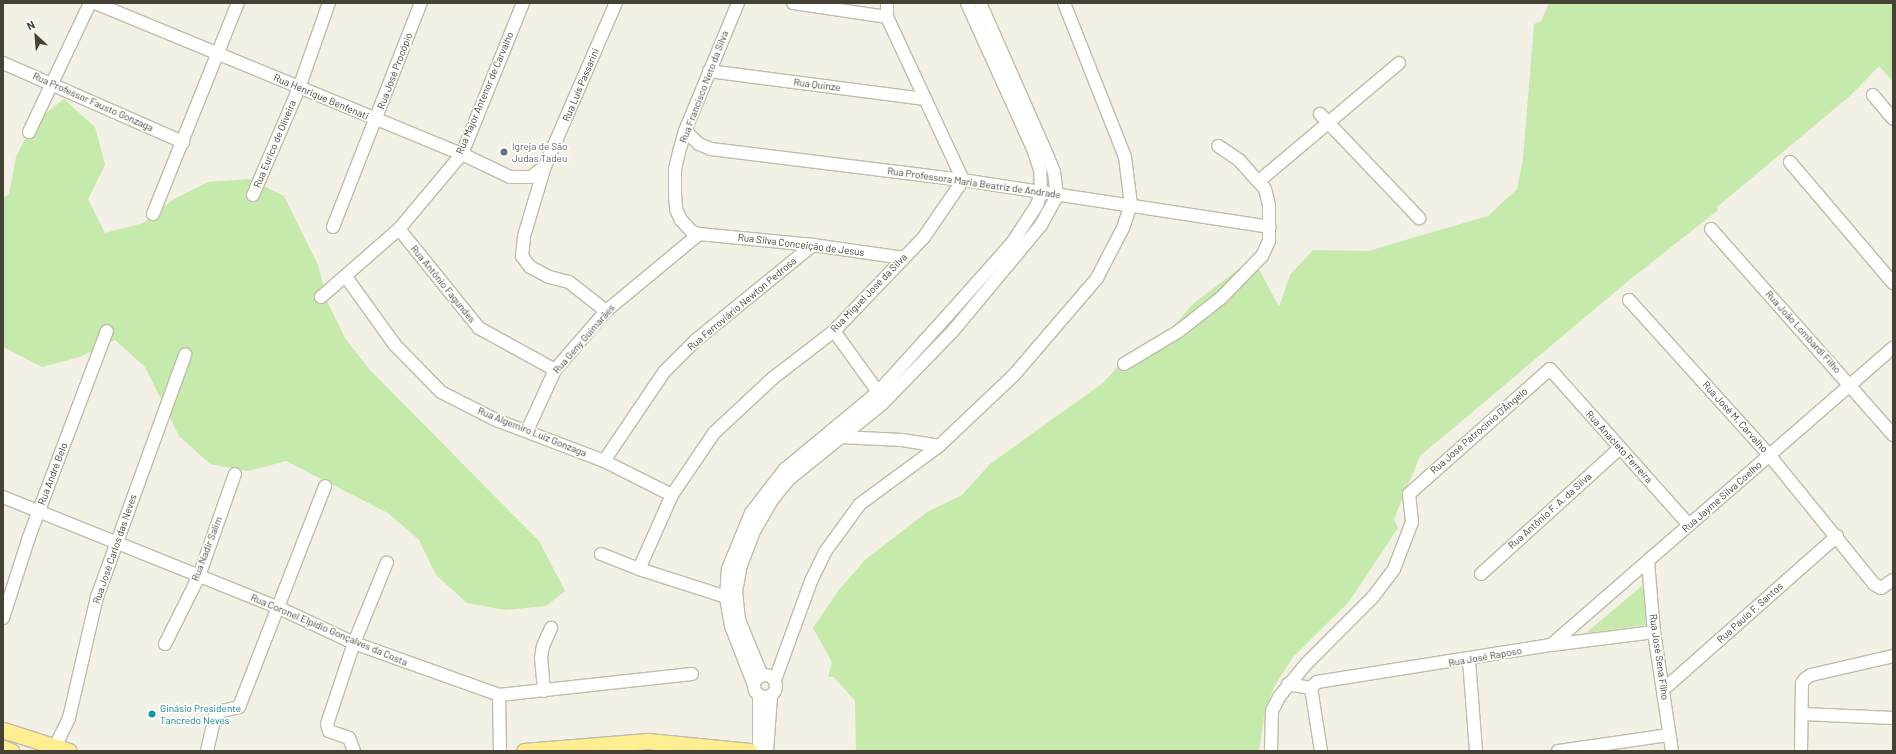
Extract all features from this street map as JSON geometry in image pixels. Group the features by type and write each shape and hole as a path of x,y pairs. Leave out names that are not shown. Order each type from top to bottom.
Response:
{"main road":[{"path":"3,730 62,749"},
{"path":"524,751 624,746 648,741 750,751"},
{"path":"3,748 11,751"}],"street":[{"path":"29,132 90,3"},
{"name":"Rua Henrique Benfenati","path":"95,3 376,120 462,154 517,179 531,177 545,166"},
{"path":"153,214 219,54 238,3"},
{"name":"Rua Eurico de Oliveira","path":"253,195 299,88 329,3"},
{"name":"Rua José Procópio","path":"333,227 421,3"},
{"name":"Rua Major Antenor de Carvalho","path":"321,297 399,228 462,154 523,3"},
{"name":"Rua Luís Passarini","path":"606,311 569,282 549,276 530,267 522,256 524,236 545,166 616,3"},
{"name":"Rua Francisco Neto da Silva","path":"699,234 692,232 686,226 676,209 675,169 685,131 738,3"},
{"path":"793,3 887,17"},
{"path":"886,3 887,17 963,180"},
{"path":"759,751 761,688 731,626 726,597 728,569 739,539 751,514 766,491 785,469 878,392 1012,243 1037,205 1041,193 1040,170 1034,152 967,3"},
{"path":"767,751 761,688 739,620 736,592 740,565 753,533 789,479 840,436 882,404 953,331 1041,225 1057,196 1054,172 1048,156 980,3"},
{"path":"761,688 776,690 775,680 811,580 825,552 860,504 939,446 1014,375 1075,306 1111,255 1131,205 1125,156 1064,3"},
{"name":"Rua Professor Fausto Gonzaga","path":"3,63 52,82 183,142"},
{"path":"1259,181 1324,118 1398,63"},
{"name":"Rua Quinze","path":"709,71 925,99"},
{"path":"1873,96 1893,119"},
{"path":"1324,118 1419,218"},
{"name":"Rua Professora Maria Beatriz de Andrade","path":"685,131 699,144 711,149 963,180 1057,196 1131,205 1269,227"},
{"path":"1124,364 1179,331 1221,298 1262,256 1269,241 1269,205 1265,189 1239,160 1218,146"},
{"path":"1790,162 1893,283"},
{"name":"Rua Miguel José da Silva","path":"639,569 672,495 714,433 773,378 834,331 924,237 963,180"},
{"name":"Rua Antônio Fagundes","path":"399,228 478,328 554,370"},
{"name":"Rua João Lombardi Filho","path":"1711,229 1893,435"},
{"name":"Rua Silva Conceição de Jesus","path":"699,234 813,245 904,258"},
{"name":"Rua Geny Guimarães","path":"527,431 554,370 606,311 699,234"},
{"name":"Rua Ferroviário Newton Pedrosa","path":"604,461 664,372 696,340 813,245"},
{"name":"Rua Algemiro Luiz Gonzaga","path":"346,276 395,345 441,392 496,420 604,461 672,495"},
{"name":"Rua José M. Carvalho","path":"1629,300 1770,456 1837,536 1874,584 1889,584"},
{"name":"Rua André Belo","path":"3,618 38,511 107,331"},
{"path":"834,331 878,392"},
{"name":"Rua Jayme Silva Coelho","path":"1551,645 1893,348"},
{"name":"Rua José Carlos das Neves","path":"62,749 97,596 185,355"},
{"name":"Rua Anacleto Ferreira","path":"1550,369 1619,449 1689,525"},
{"name":"Rua José Patrocínio D'Ângelo","path":"1288,684 1373,597 1394,569 1412,522 1409,494 1550,369"},
{"path":"840,436 902,440 939,446"},
{"name":"Rua Antônio F. A. da Silva","path":"1481,574 1619,449"},
{"name":"Rua Nadir Salim","path":"165,644 199,576 235,474"},
{"path":"207,751 215,716 222,711 239,707 325,486"},
{"name":"Rua Coronel Elpídio Gonçalves da Costa","path":"3,497 277,607 354,643 499,695 692,674"},
{"name":"Rua Paulo F. Santos","path":"1664,689 1837,536"},
{"path":"601,554 639,569 726,597"},
{"path":"354,751 349,738 329,731 327,724 354,643 386,562"},
{"name":"Rua José Sena Filho","path":"1648,562 1654,632 1664,689 1672,751"},
{"path":"544,691 541,658 543,646 551,628"},
{"name":"Rua José Raposo","path":"1288,684 1314,685 1551,645 1654,632"},
{"path":"1801,751 1802,683 1811,675 1893,656"},
{"path":"1469,660 1476,751"},
{"path":"761,688 769,676 775,680"},
{"path":"1271,751 1272,711 1288,684"},
{"path":"1314,685 1321,751"},
{"path":"499,695 500,751"},
{"path":"1802,714 1893,718"},
{"path":"1558,751 1669,735"}],"green space":[{"path":"1549,3 1893,3 1893,82 1879,66 1851,95 1717,207 1718,210 1627,282 1420,456 1394,519 1398,528 1348,603 1293,657 1274,687 1264,716 1259,751 856,751 855,701 834,677 828,677 832,662 813,628 838,591 865,560 927,512 962,495 990,464 1103,383 1131,352 1165,335 1193,304 1253,258 1279,307 1290,275 1313,250 1368,251 1488,216 1517,189 1523,158 1534,24 1541,21"},
{"path":"64,99 95,127 105,165 88,199 105,233 143,223 174,199 208,182 249,179 284,196 318,265 328,303 345,338 369,369 539,541 565,591 546,606 505,610 467,603 436,575 419,540 388,513 286,461 248,471 210,464 179,436 145,367 115,340 80,357 42,367 3,347 3,197 9,195 16,157 33,123"},
{"path":"1643,585 1646,625 1586,633"}],"place":[{"name":"Igreja de São Judas Tadeu","path":"504,152"},
{"name":"Ginásio Presidente Tancredo Neves","path":"152,714"}]}
